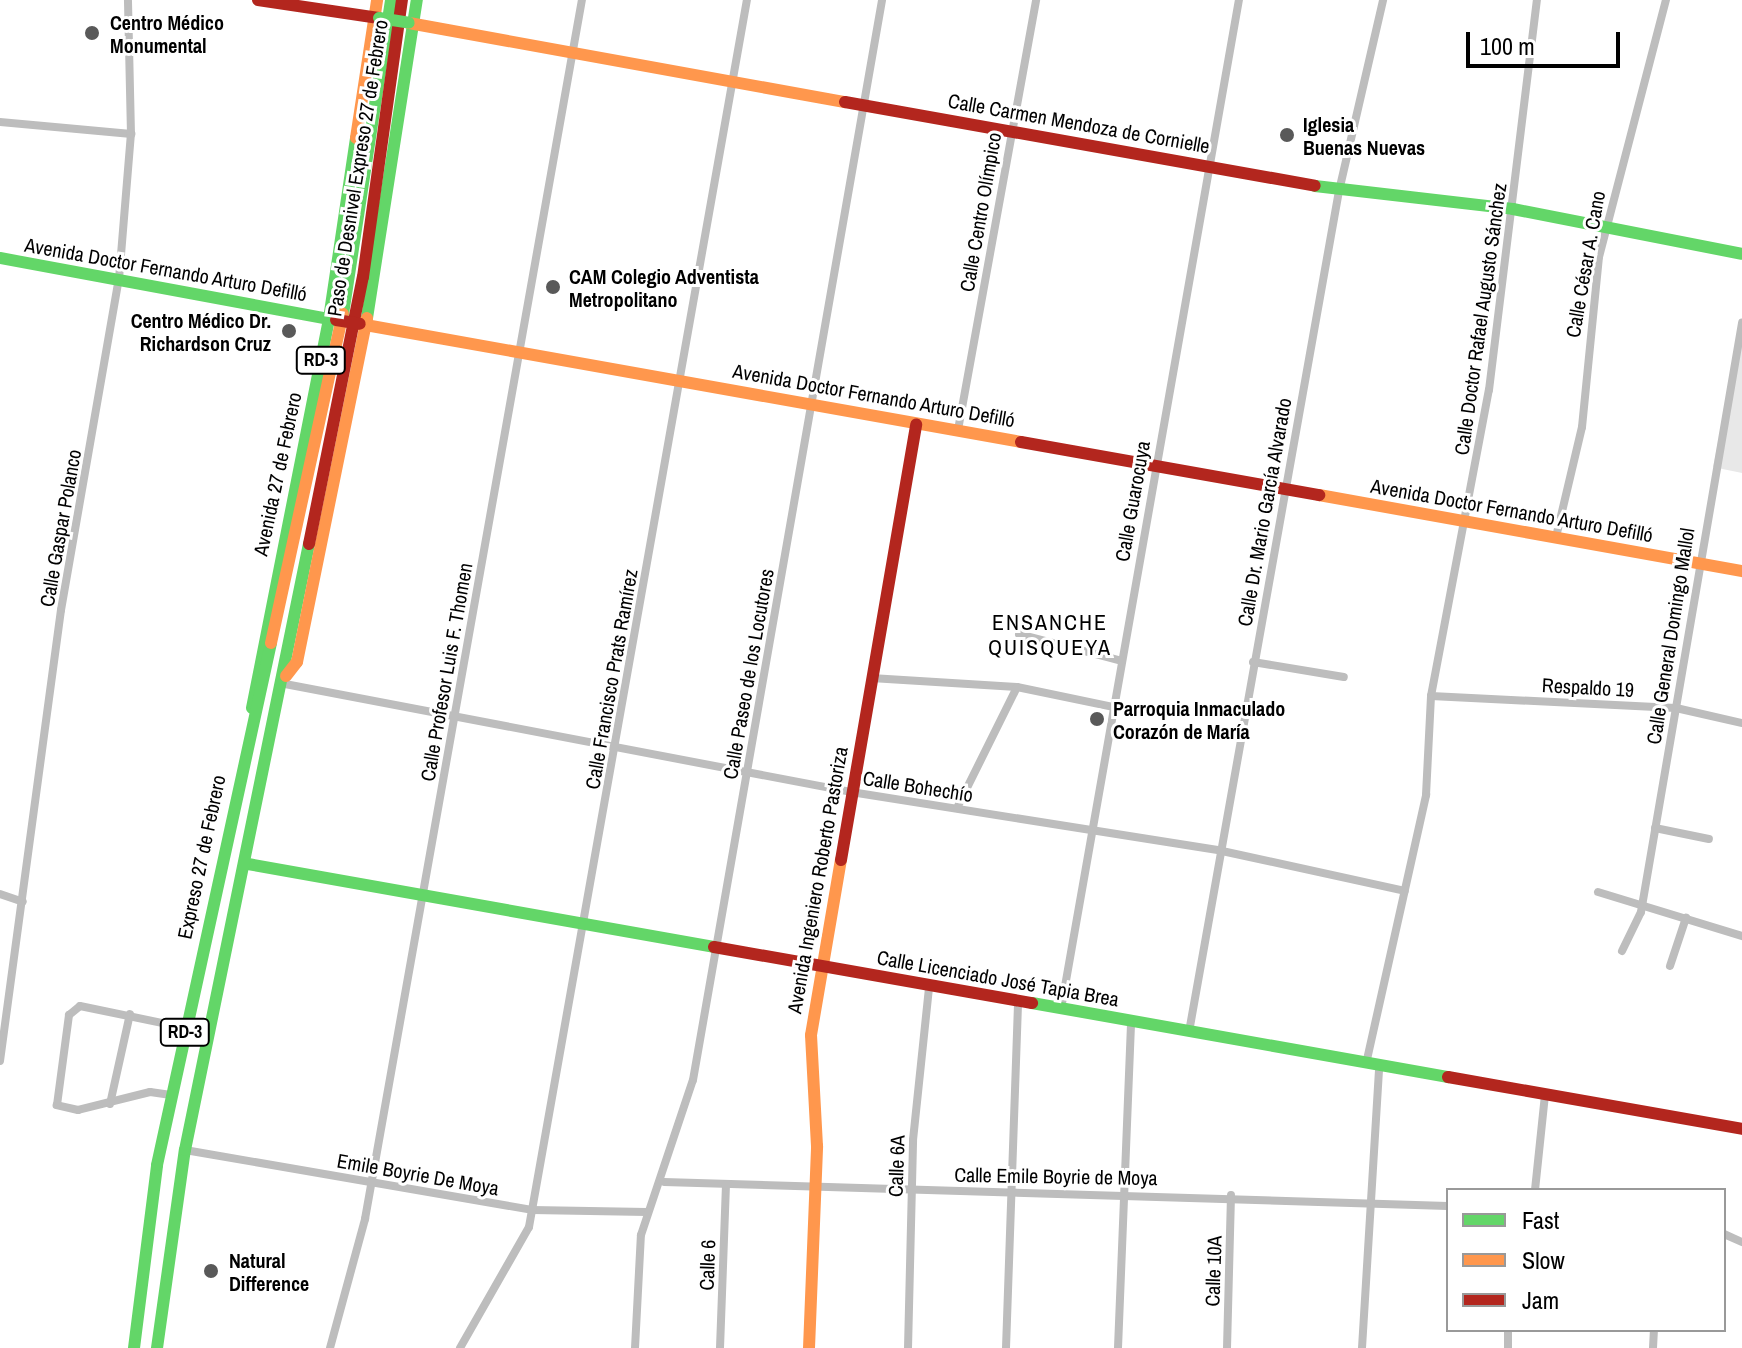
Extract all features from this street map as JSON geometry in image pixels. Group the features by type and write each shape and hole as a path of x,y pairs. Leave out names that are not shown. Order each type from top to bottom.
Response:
{"main road":[{"path":"258,0 377,18"},
{"name":"Avenida 27 de Febrero","path":"252,718 333,320 377,18 377,0"},
{"name":"Paso de Desnivel Expreso 27 de Febrero","path":"331,379 391,0"},
{"name":"Paso de Desnivel Expreso 27 de Febrero","path":"285,680 342,388 402,0"},
{"name":"RD-3","path":"157,1348 185,1150 285,680 297,662 363,325 417,0"},
{"name":"Calle Carmen Mendoza de Cornielle","path":"377,18 1339,191 1513,209 1742,254"},
{"name":"Avenida Doctor Fernando Arturo Defilló","path":"0,258 1742,571"},
{"name":"Expreso 27 de Febrero","path":"134,1348 142,1245 171,1095 252,718 331,379"},
{"name":"Avenida Ingeniero Roberto Pastoriza","path":"809,1348 815,1185 810,1054 851,792 916,424"},
{"name":"Calle Licenciado José Tapia Brea","path":"248,864 715,945 929,987 1372,1066 1742,1129"}],"street":[{"name":"Calle Gaspar Polanco","path":"0,1061 61,610 119,279 131,134 128,0"},
{"name":"Calle Profesor Luis F. Thomen","path":"330,1348 371,1182 582,0"},
{"name":"Calle Francisco Prats Ramírez","path":"460,1348 532,1210 682,381 747,0"},
{"name":"Calle Paseo de los Locutores","path":"635,1348 647,1212 664,1182 686,1114 882,0"},
{"name":"Calle Centro Olímpico","path":"958,430 1036,0"},
{"name":"Calle Guarocuya","path":"1061,1009 1154,465 1211,167 1239,0"},
{"name":"Calle Dr. Mario García Alvarado","path":"1189,1032 1283,489 1339,191 1383,0"},
{"name":"Calle Doctor Rafael Augusto Sánchez","path":"1362,1348 1372,1066 1426,795 1431,696 1463,521 1513,209 1537,0"},
{"name":"Calle César A. Cano","path":"1556,537 1580,440 1586,342 1606,229 1666,0"},
{"path":"0,122 131,134"},
{"name":"Calle General Domingo Mallol","path":"1622,951 1642,903 1698,563 1742,323"},
{"path":"1019,634 1122,661"},
{"path":"1253,662 1344,677"},
{"path":"871,678 1017,687 1114,707"},
{"name":"Calle Bohechío","path":"285,680 454,720 748,770 851,792 1222,851 1405,891"},
{"path":"957,808 1017,687"},
{"name":"Respaldo 19","path":"1431,696 1676,708 1742,723"},
{"path":"1655,828 1709,839"},
{"path":"1598,892 1742,936"},
{"path":"0,894 23,902"},
{"path":"1670,966 1686,918"},
{"name":"Calle 6A","path":"908,1348 911,1188 929,987"},
{"path":"1006,1348 1018,1002"},
{"path":"171,1095 150,1092 110,1104 57,1105 69,1015 80,1006 186,1028"},
{"path":"110,1104 130,1014"},
{"path":"1118,1348 1131,1022"},
{"path":"1535,1188 1545,1095"},
{"name":"Emile Boyrie De Moya","path":"185,1150 532,1210 647,1212"},
{"name":"Calle Emile Boyrie de Moya","path":"664,1182 1368,1198 1446,1206"},
{"name":"Calle 6","path":"720,1348 726,1184"},
{"name":"Calle 10A","path":"1227,1348 1231,1195"}],"shaded area":[{"path":"1742,323 1742,473 1713,467"}],"traffic: fast":[{"path":"343,314 391,0"},
{"path":"367,318 417,0"},
{"path":"379,18 409,23"},
{"path":"252,708 329,319 356,138"},
{"path":"1315,186 1513,209 1742,254"},
{"path":"0,258 336,320"},
{"path":"157,1348 185,1150 309,544"},
{"path":"134,1348 157,1165 271,643"},
{"path":"248,864 714,947"},
{"path":"1032,1003 1448,1077"}],"traffic: slow":[{"path":"356,138 377,0"},
{"path":"409,23 845,102"},
{"path":"271,643 343,314"},
{"path":"286,676 297,662 367,318"},
{"path":"360,324 1021,442"},
{"path":"1319,495 1742,571"},
{"path":"809,1348 817,1146 811,1035 841,860"}],"traffic: jam":[{"path":"258,0 379,18"},
{"path":"309,544 363,277 402,0"},
{"path":"845,102 1315,186"},
{"path":"336,320 360,324"},
{"path":"841,860 916,424"},
{"path":"1021,442 1319,495"},
{"path":"714,947 1032,1003"},
{"path":"1448,1077 1742,1129"}],"place":[{"name":"Centro Médico Monumental","path":"92,33"},
{"name":"Iglesia Buenas Nuevas","path":"1287,135"},
{"name":"CAM Colegio Adventista Metropolitano","path":"553,287"},
{"name":"Centro Médico Dr. Richardson Cruz","path":"289,331"},
{"name":"Parroquia Inmaculado Corazón de María","path":"1097,719"},
{"name":"Natural Difference","path":"211,1271"}],"district":[{"name":"ENSANCHE QUISQUEYA","path":"1050,634"}]}
